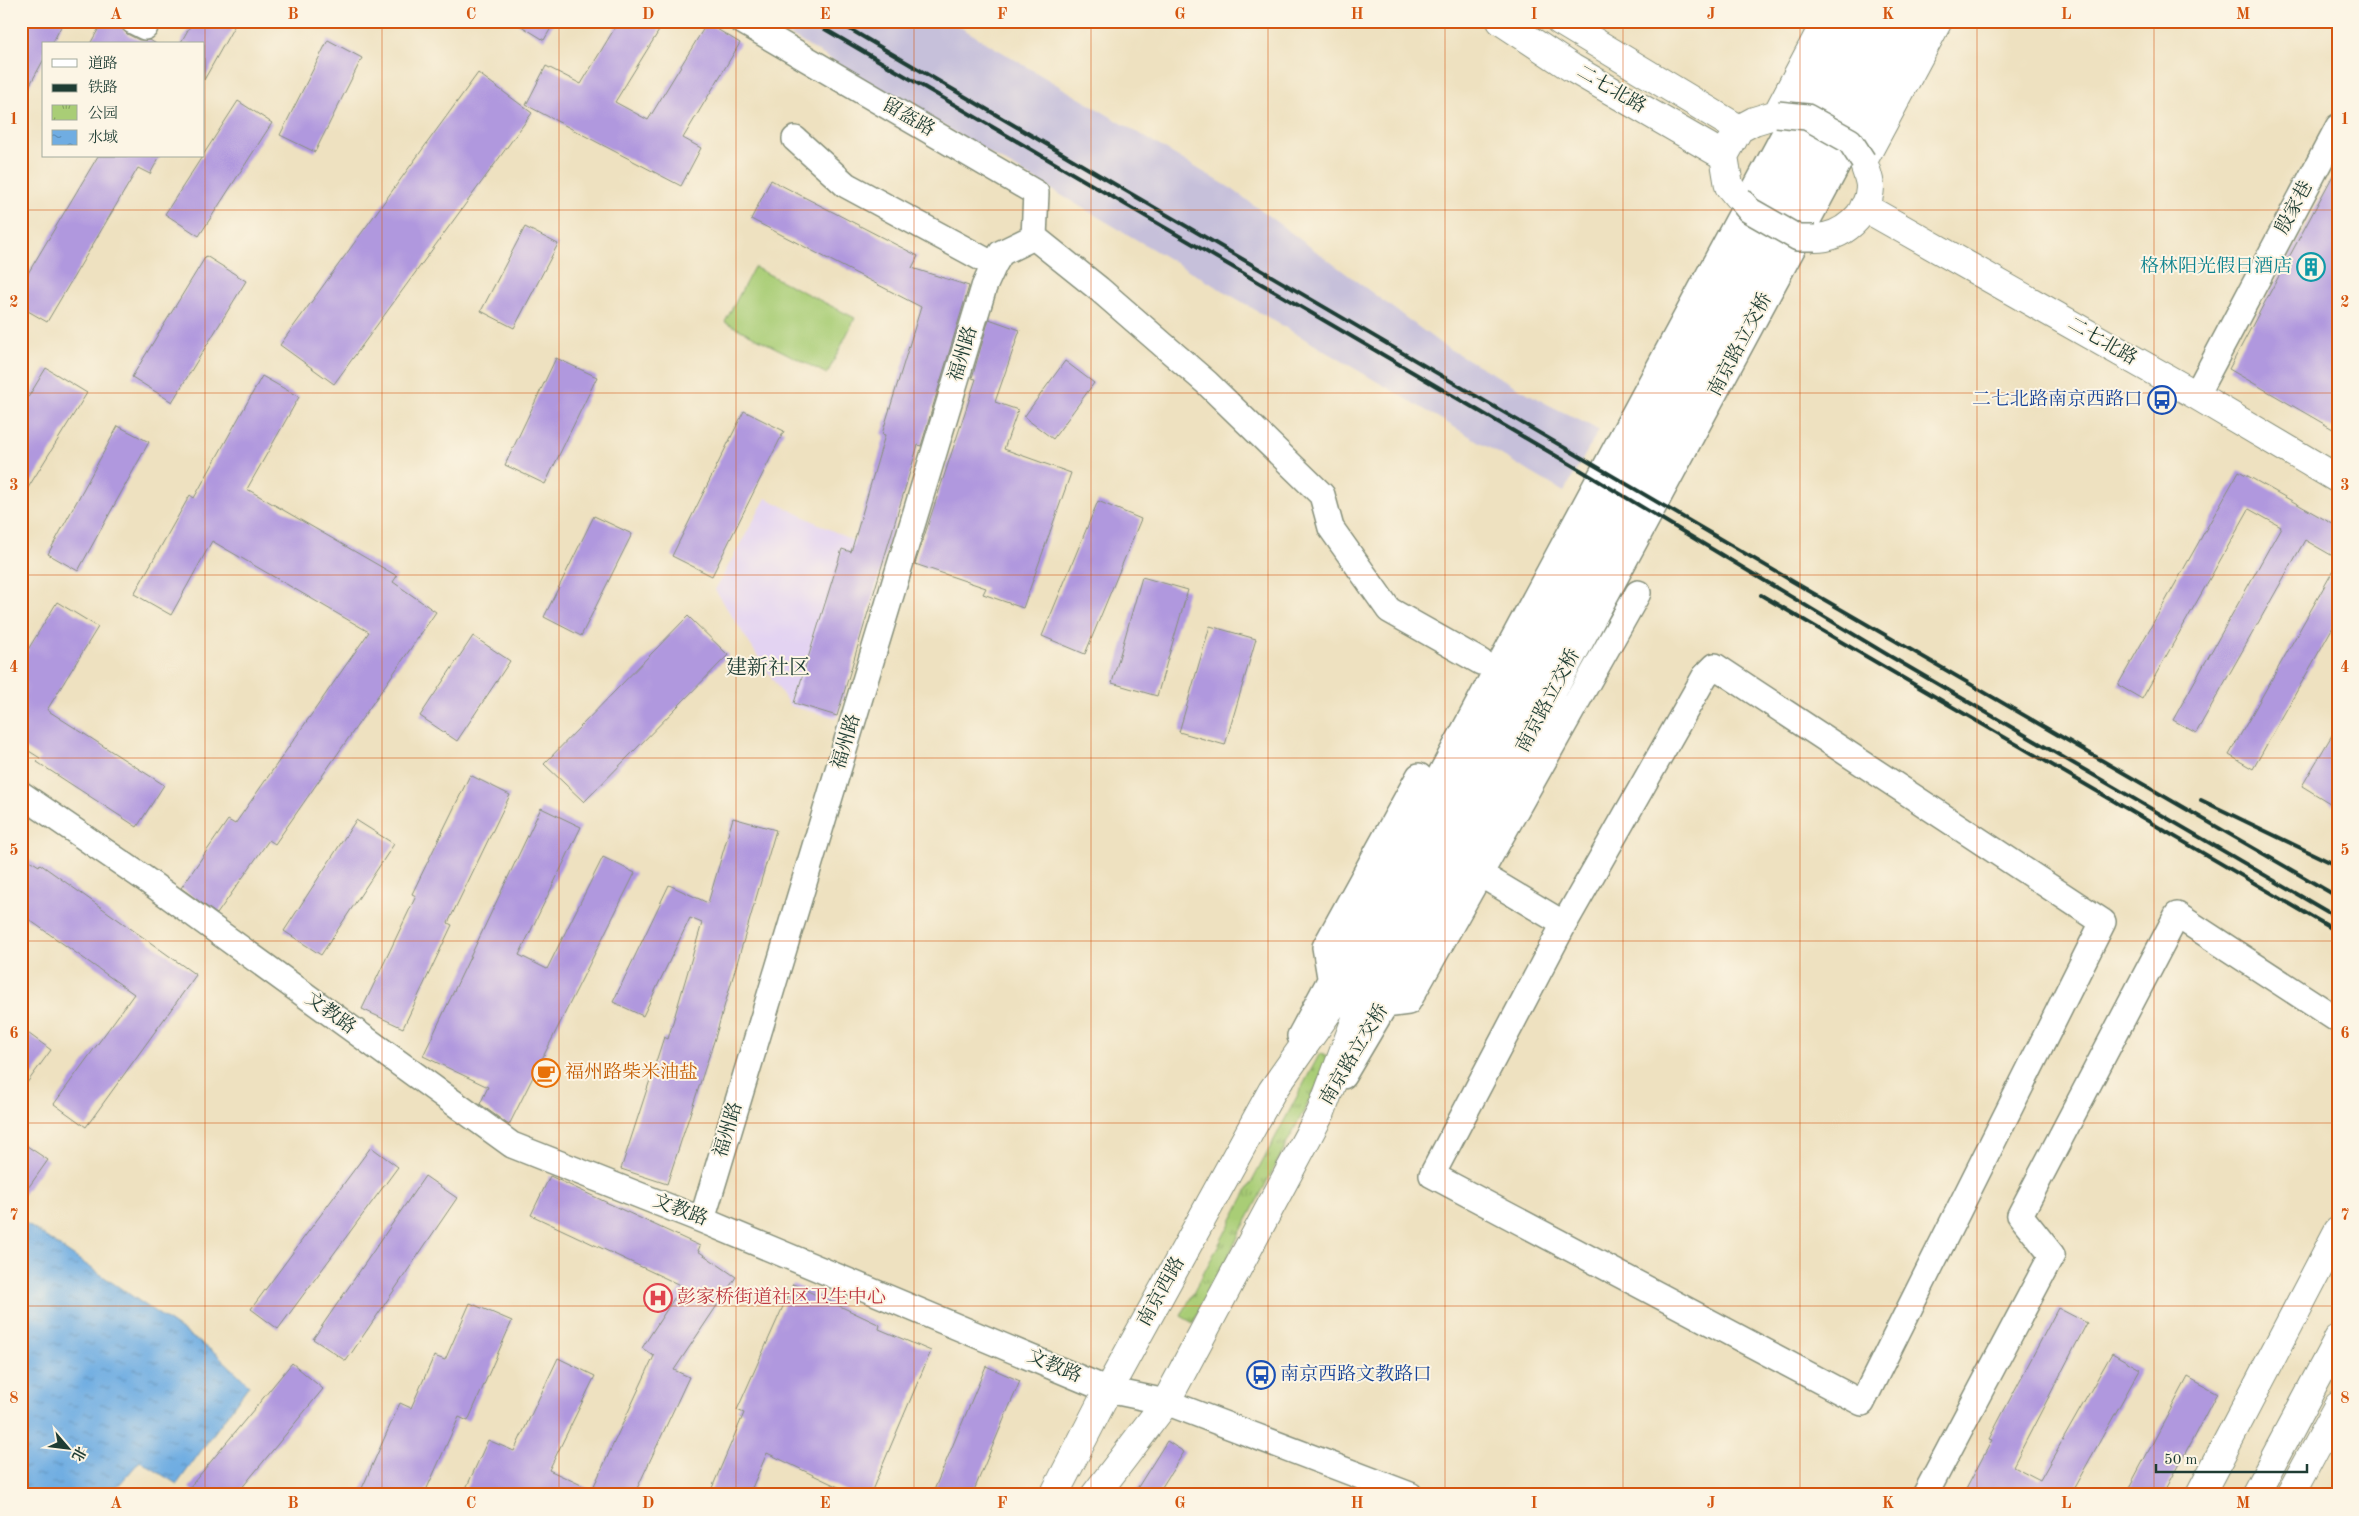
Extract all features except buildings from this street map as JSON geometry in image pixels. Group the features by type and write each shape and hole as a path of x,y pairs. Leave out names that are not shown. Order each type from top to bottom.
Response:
{"main road":[{"name":"二七北路","path":"1501,21 1572,68 1724,156"},
{"name":"二七北路","path":"1560,21 1739,129"},
{"path":"1739,198 1729,186 1724,156 1739,129 1754,120 1777,114 1826,21"},
{"path":"1272,1091 1344,990 1867,21"},
{"name":"南京路立交桥","path":"1321,1112 1364,995 1891,21"},
{"path":"1815,238 1827,238 1846,230 1864,207 1870,187 1863,160 1938,21"},
{"name":"二七北路","path":"1864,207 2196,395 2338,478"},
{"name":"南京西路","path":"1054,1495 1108,1390 1272,1091"},
{"path":"1095,1495 1166,1402 1321,1112"},
{"path":"2200,1495 2338,1231"},
{"path":"2255,1495 2338,1339"},
{"path":"2243,1495 2322,1368"},
{"path":"2290,1495 2338,1408"},
{"path":"2302,1495 2338,1408"}],"street":[{"name":"留盔路","path":"742,21 1036,193 1034,237"},
{"path":"1272,1091 1330,977 1845,21"},
{"name":"南京路立交桥","path":"1321,1112 1385,1005 1915,21"},
{"path":"1777,114 1807,117 1850,142 1863,160"},
{"name":"殷家巷","path":"2196,395 2338,127"},
{"path":"795,138 846,185 994,265 1001,253 1034,237 1100,289 1207,383 1322,495 1332,528 1389,610 1481,662"},
{"path":"1739,198 1749,210 1798,238 1815,238"},
{"name":"福州路","path":"702,1220 984,287 994,265"},
{"path":"1385,1005 1408,1002 1638,593"},
{"path":"1330,977 1325,946 1516,598"},
{"path":"1716,666 2103,922 1862,1403 1432,1175 1564,924 1705,676 1716,666"},
{"name":"文教路","path":"21,794 145,879 512,1145 702,1220 1108,1390 1166,1402 1410,1495"},
{"path":"1480,874 1564,924"},
{"path":"1925,1495 2052,1255 2020,1214 2177,915 2338,1020"}],"path":[{"path":"2334,1495 2338,1484"}],"shaded area":[{"path":"766,21 950,21 1232,189 1444,346 1547,404 1599,430 1564,492"},
{"path":"766,498 884,556 837,718 790,706 715,590"}],"green space":[{"path":"754,267 855,318 827,374 725,322"},
{"path":"1320,1053 1331,1059 1193,1323 1181,1316"}],"water":[{"path":"21,1220 218,1355 249,1385 177,1484 140,1461 110,1495 21,1495"}],"railway":[{"path":"811,21 1582,471 1888,655 2338,918"},
{"path":"836,21 1792,581 2338,897"},
{"path":"1761,595 2338,932"},
{"path":"2201,800 2338,866"}],"place":[{"name":"格林阳光假日酒店","path":"2311,267"},
{"name":"二七北路南京西路口","path":"2162,400"},
{"name":"福州路柴米油盐","path":"546,1073"},
{"name":"彭家桥街道社区卫生中心","path":"658,1298"},
{"name":"南京西路文教路口","path":"1261,1375"}],"district":[{"name":"建新社区","path":"768,668"}]}
